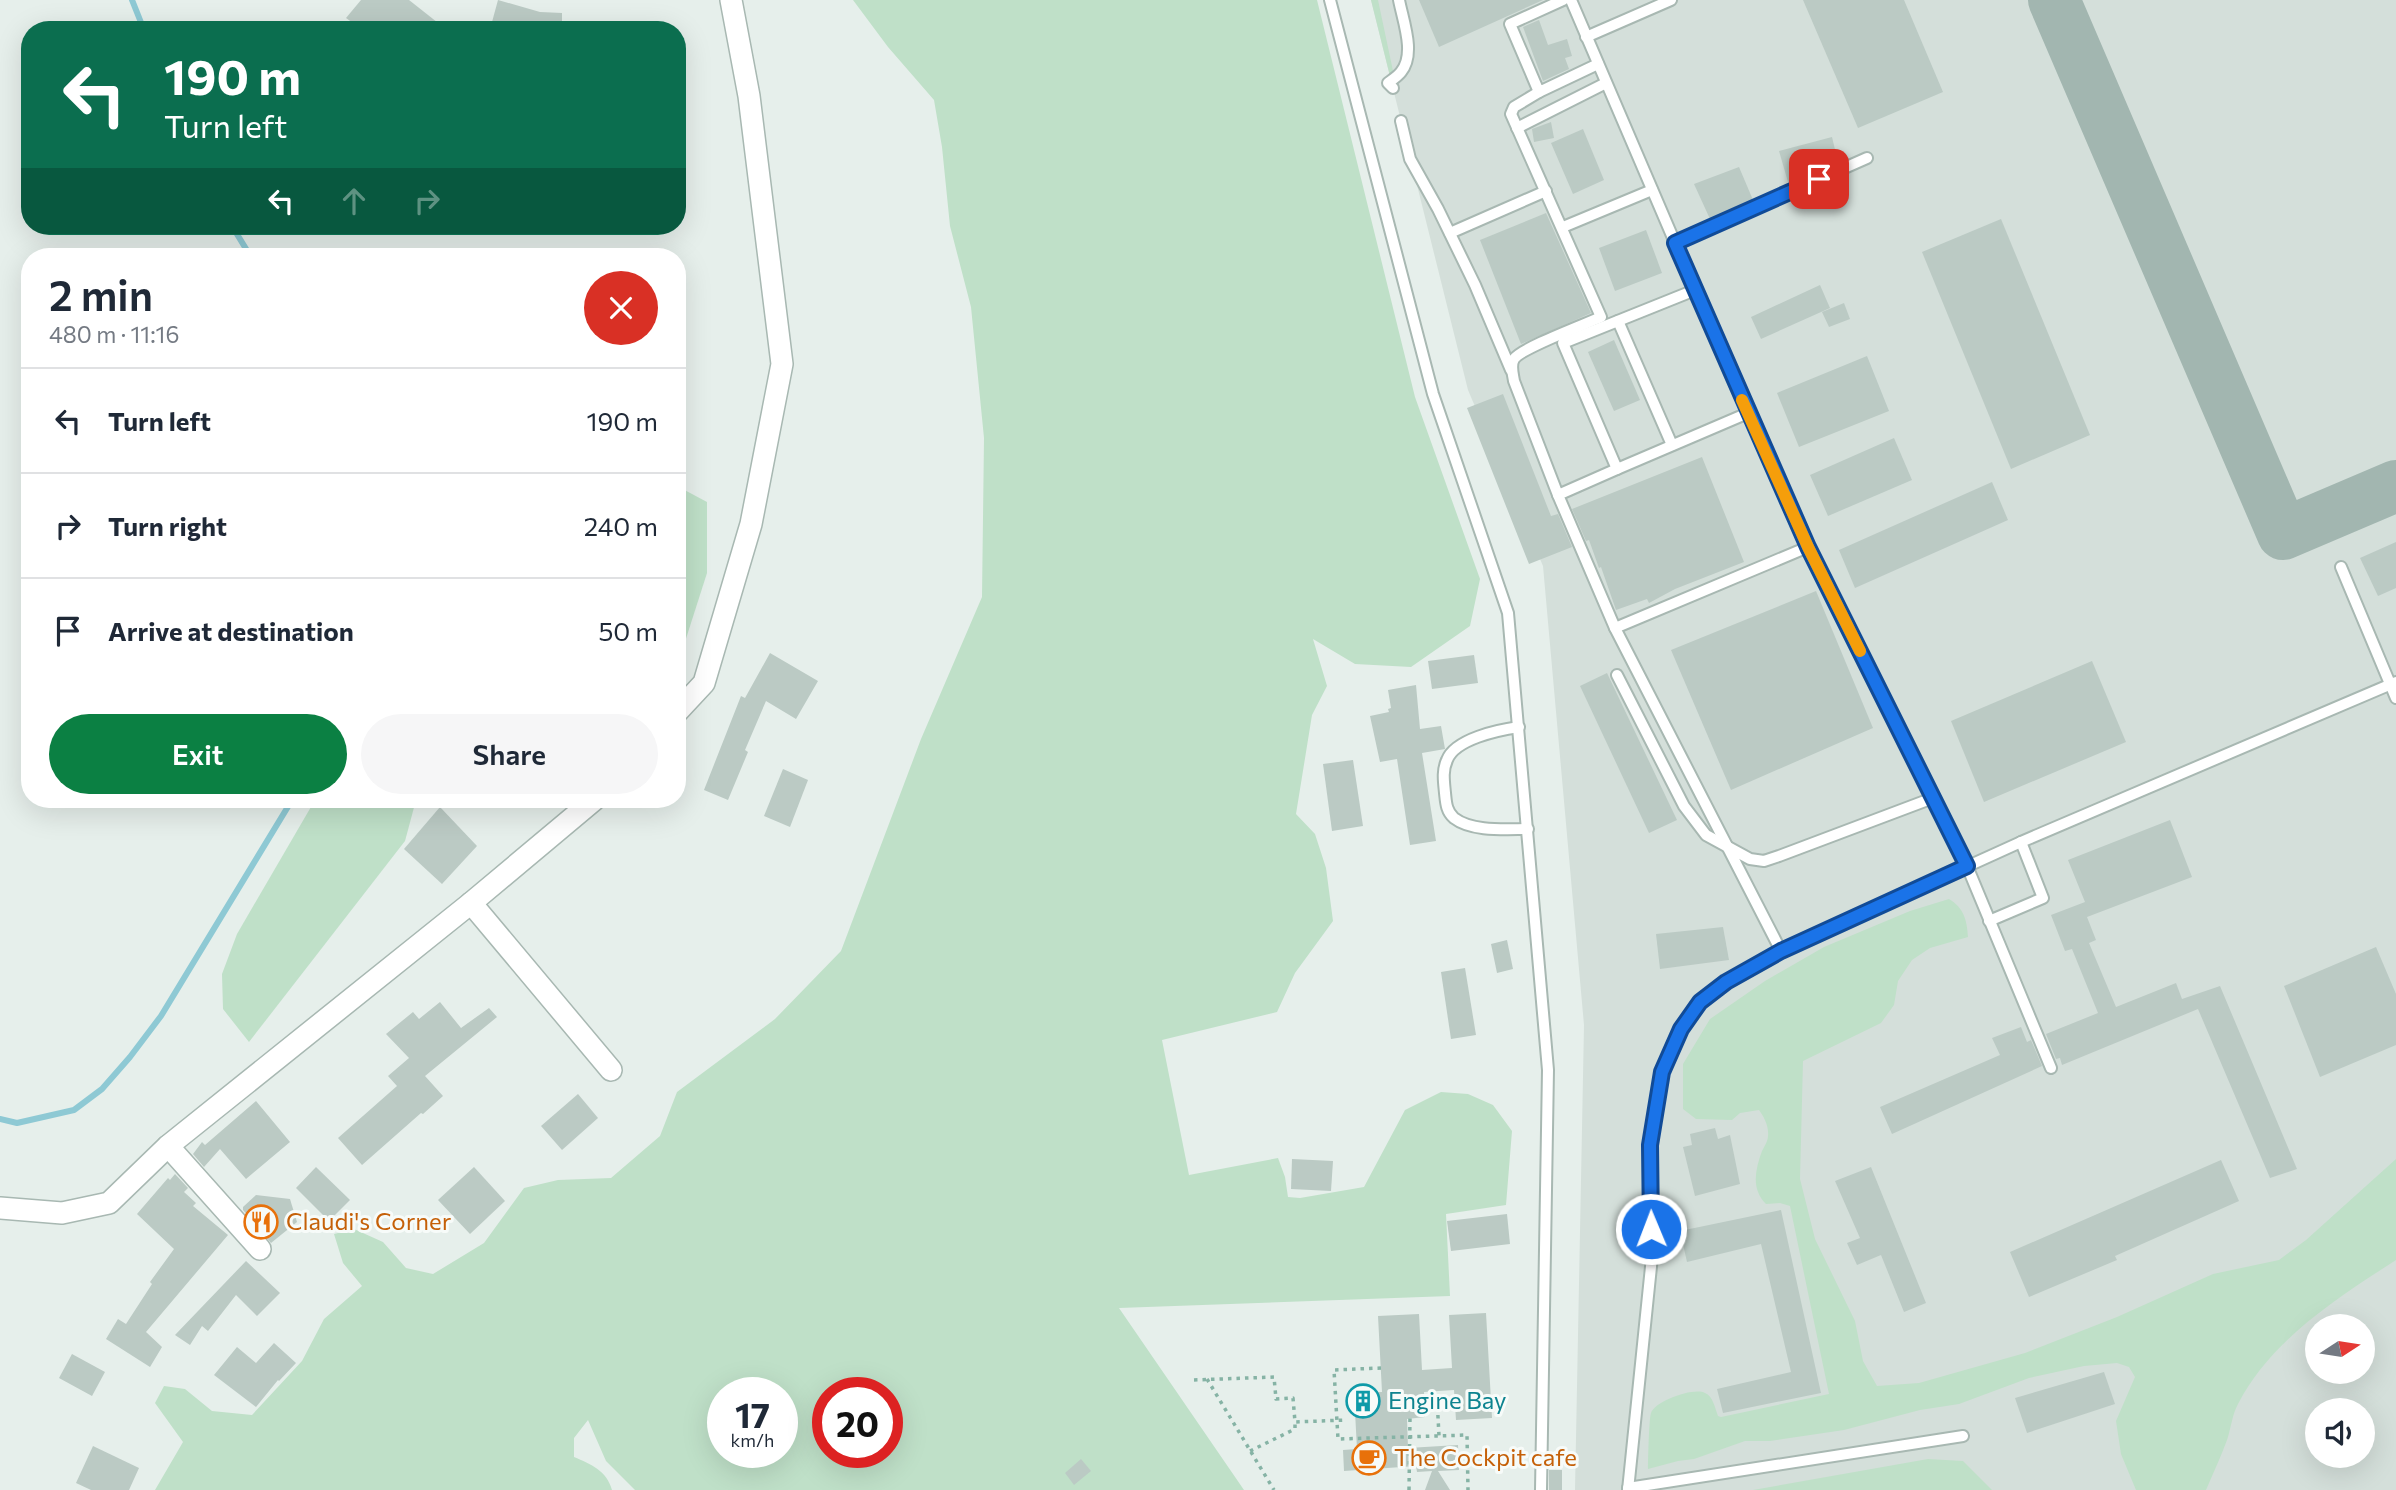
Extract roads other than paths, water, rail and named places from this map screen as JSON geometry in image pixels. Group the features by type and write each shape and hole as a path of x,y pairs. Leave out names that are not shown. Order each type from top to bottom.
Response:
{"street":[{"path":"686,702 704,683 751,524 782,364 749,96 731,0"},
{"path":"0,1208 62,1213 108,1203 168,1146 584,808"},
{"path":"471,902 611,1070"},
{"path":"168,1146 260,1248"}],"lane":[{"path":"1330,0 1433,394 1508,613 1548,1070 1541,1490"},
{"path":"1393,88 1388,83 1402,72 1407,58 1399,0"},
{"path":"1539,92 1510,24 1563,0"},
{"path":"1571,0 1808,547 1967,866 2051,1068"},
{"path":"1586,37 1671,0"},
{"path":"1512,372 1515,357 1601,317 1511,109 1539,92 1598,64"},
{"path":"1517,128 1606,83"},
{"path":"1401,121 1410,159 1475,285 1512,372 1558,495 1615,628 1781,951"},
{"path":"1675,243 1867,158"},
{"path":"1563,228 1652,190"},
{"path":"1450,233 1546,191"},
{"path":"1617,469 1563,343 1695,290"},
{"path":"1618,321 1672,445"},
{"path":"1558,495 1748,413"},
{"path":"1615,628 1808,547"},
{"path":"2341,567 2393,683 2396,698"},
{"path":"1617,675 1684,806 1706,835 1750,859 1764,860 1933,798"},
{"path":"1963,1436 1628,1489 1652,1257 1650,1145 1662,1072 1681,1029 1700,1002 1726,982 1781,951 2021,842 2393,683"},
{"path":"1519,727 1492,732 1457,748 1447,759 1443,775 1447,808 1454,818 1483,829 1528,830"},
{"path":"1989,920 2043,898 2021,842"}],"waterway":[{"path":"132,0 140,21"},
{"path":"238,235 245,248"},
{"path":"0,1119 17,1123 74,1110 102,1089 161,1016 287,808"}],"place":[{"name":"Claudi's Corner","path":"261,1222"},
{"name":"Engine Bay","path":"1363,1401"},
{"name":"The Cockpit cafe","path":"1369,1458"}]}
